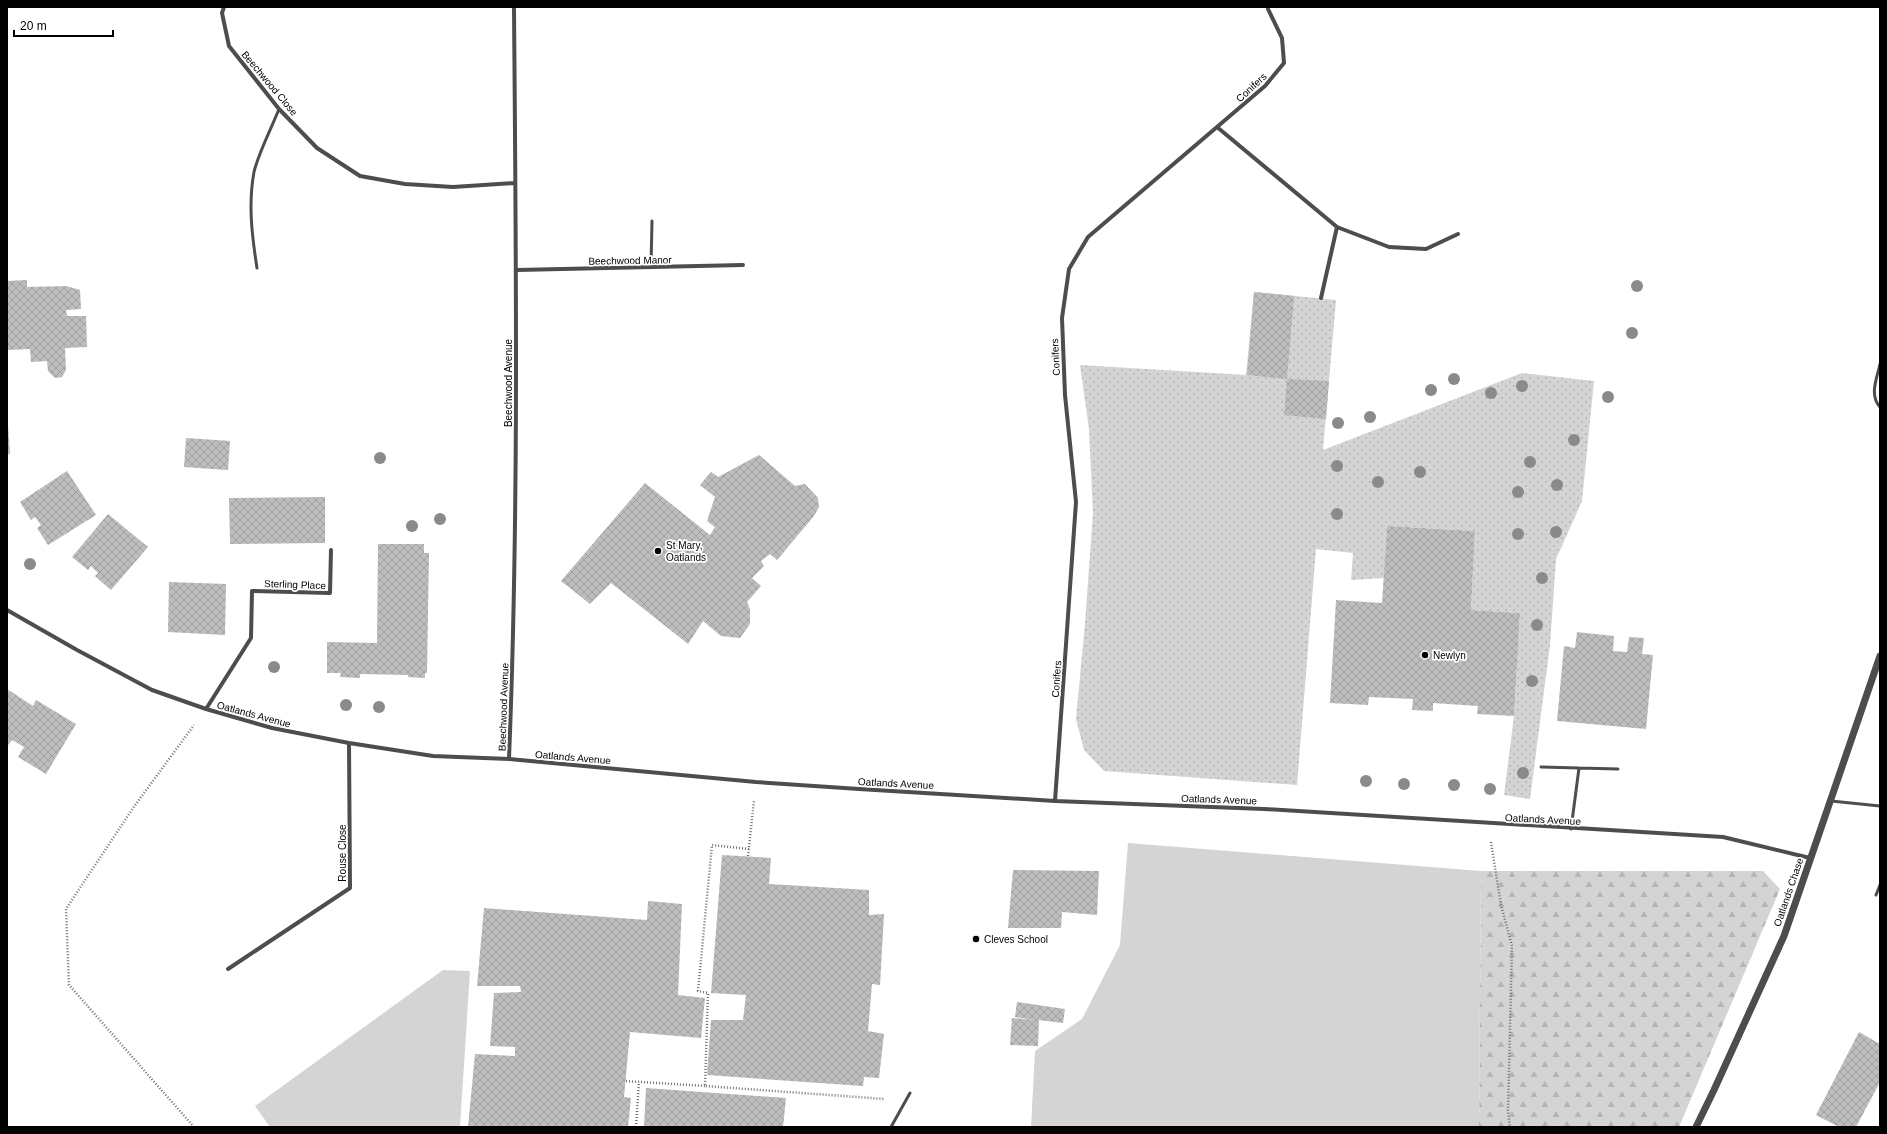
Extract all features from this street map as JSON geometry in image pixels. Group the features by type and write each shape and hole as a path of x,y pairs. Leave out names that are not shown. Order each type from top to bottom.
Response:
{"street":[{"name":"Beechwood Close","path":"224,7 222,13 229,46 279,109 318,148 360,176 405,184 453,187 516,183"},
{"name":"Beechwood Avenue","path":"509,759 514,627 517,270 514,7"},
{"name":"Conifers","path":"1055,801 1076,502 1066,395 1062,318 1068,269 1088,237 1266,86 1284,63 1282,38 1268,9"},
{"path":"1217,127 1337,227 1389,247 1426,249 1458,234"},
{"path":"1321,298 1337,227"},
{"name":"Beechwood Manor","path":"517,270 743,265"},
{"name":"Sterling Place","path":"206,709 251,638 252,591 330,593 331,550"},
{"name":"Oatlands Avenue","path":"7,610 77,650 152,690 206,709 272,728 349,743 433,756 509,759 756,782 1055,801 1264,809 1489,824 1723,837 1810,858"},
{"name":"Oatlands Chase","path":"1696,1127 1784,936 1880,656"},
{"name":"Rouse Close","path":"228,969 350,888 349,743"}],"lane":[{"path":"257,268 252,239 250,207 254,171 279,109"},
{"path":"651,267 652,221"},
{"path":"1880,364 1874,393 1876,403 1880,407"},
{"path":"1541,767 1618,768"},
{"path":"1571,828 1579,768"},
{"path":"1831,801 1880,806"},
{"path":"1876,895 1880,885"},
{"path":"891,1127 910,1093"}],"path":[{"path":"194,1127 69,985 66,909 133,808 206,709"},
{"path":"748,856 756,782"},
{"path":"1489,824 1501,905 1512,946 1508,1111 1510,1127"},
{"path":"705,1086 708,993 698,991 712,845 749,848"},
{"path":"626,1081 906,1100"},
{"path":"636,1127 639,1082"}],"green space":[{"path":"1254,292 1336,300 1323,450 1522,373 1594,381 1582,501 1556,559 1550,645 1530,799 1504,795 1514,716 1520,613 1471,610 1475,531 1387,526 1384,578 1351,580 1353,553 1316,549 1297,785 1104,771 1084,750 1076,719 1093,513 1089,429 1080,365 1246,375"},
{"path":"1128,843 1481,871 1479,1127 1031,1127 1035,1051 1082,1019 1120,945"},
{"path":"1481,871 1763,871 1780,889 1679,1127 1479,1127"},
{"path":"443,970 470,971 460,1127 270,1127 255,1106"}],"building":[{"path":"27,280 27,287 66,286 80,290 81,309 66,310 67,316 86,316 87,347 65,348 66,370 62,377 55,378 48,371 47,361 31,362 30,349 7,350 7,281"},
{"path":"1254,292 1294,296 1287,379 1247,375"},
{"path":"1287,379 1329,381 1326,419 1284,415"},
{"path":"7,410 10,454 7,454"},
{"path":"186,438 230,441 228,470 184,467"},
{"name":"St Mary, Oatlands","path":"759,455 795,486 805,484 818,498 819,507 814,516 777,560 770,554 761,561 764,566 752,578 761,586 747,602 750,609 750,624 740,638 721,636 703,621 688,644 611,583 590,604 561,581 645,483 710,535 715,527 707,521 715,497 700,485 711,472 718,477"},
{"path":"67,471 96,515 48,545 37,528 41,525 35,517 31,520 20,502"},
{"path":"325,497 325,543 230,544 229,498"},
{"path":"108,514 148,547 111,590 95,576 98,573 91,566 88,570 72,557"},
{"name":"Newlyn","path":"1387,526 1475,531 1471,610 1520,613 1514,716 1477,714 1478,706 1433,703 1433,711 1412,710 1413,699 1369,697 1368,705 1330,703 1336,600 1382,603"},
{"path":"378,544 424,544 424,553 429,553 427,673 425,673 425,678 408,677 408,675 360,674 360,678 340,677 341,673 327,673 327,642 377,643"},
{"path":"169,582 226,584 225,635 168,632"},
{"path":"1577,632 1614,636 1613,651 1627,652 1629,637 1644,638 1642,654 1653,655 1646,729 1557,721 1564,646 1575,648"},
{"path":"7,689 33,706 36,700 76,724 46,774 18,757 24,747 12,740 8,745 7,744"},
{"path":"722,855 771,858 769,884 869,890 869,915 884,914 880,985 872,984 868,1031 884,1034 879,1078 864,1077 863,1086 707,1075 711,1020 743,1020 746,995 711,993"},
{"path":"1013,870 1099,871 1097,915 1062,912 1061,928 1008,928"},
{"path":"648,901 682,904 678,995 705,998 701,1038 630,1032 624,1097 631,1098 628,1127 468,1127 475,1054 515,1056 515,1047 490,1046 494,993 521,992 520,986 477,986 484,908 647,920"},
{"path":"1017,1002 1065,1009 1063,1023 1039,1020 1038,1046 1010,1045 1012,1018 1036,1020 1015,1017"},
{"path":"1859,1032 1880,1044 1880,1082 1856,1127 1839,1127 1816,1115"},
{"path":"646,1088 786,1098 783,1127 644,1127"}],"place":[{"name":"St Mary, Oatlands","path":"658,551"},
{"name":"Newlyn","path":"1425,655"},
{"name":"Cleves School","path":"976,939"}]}
